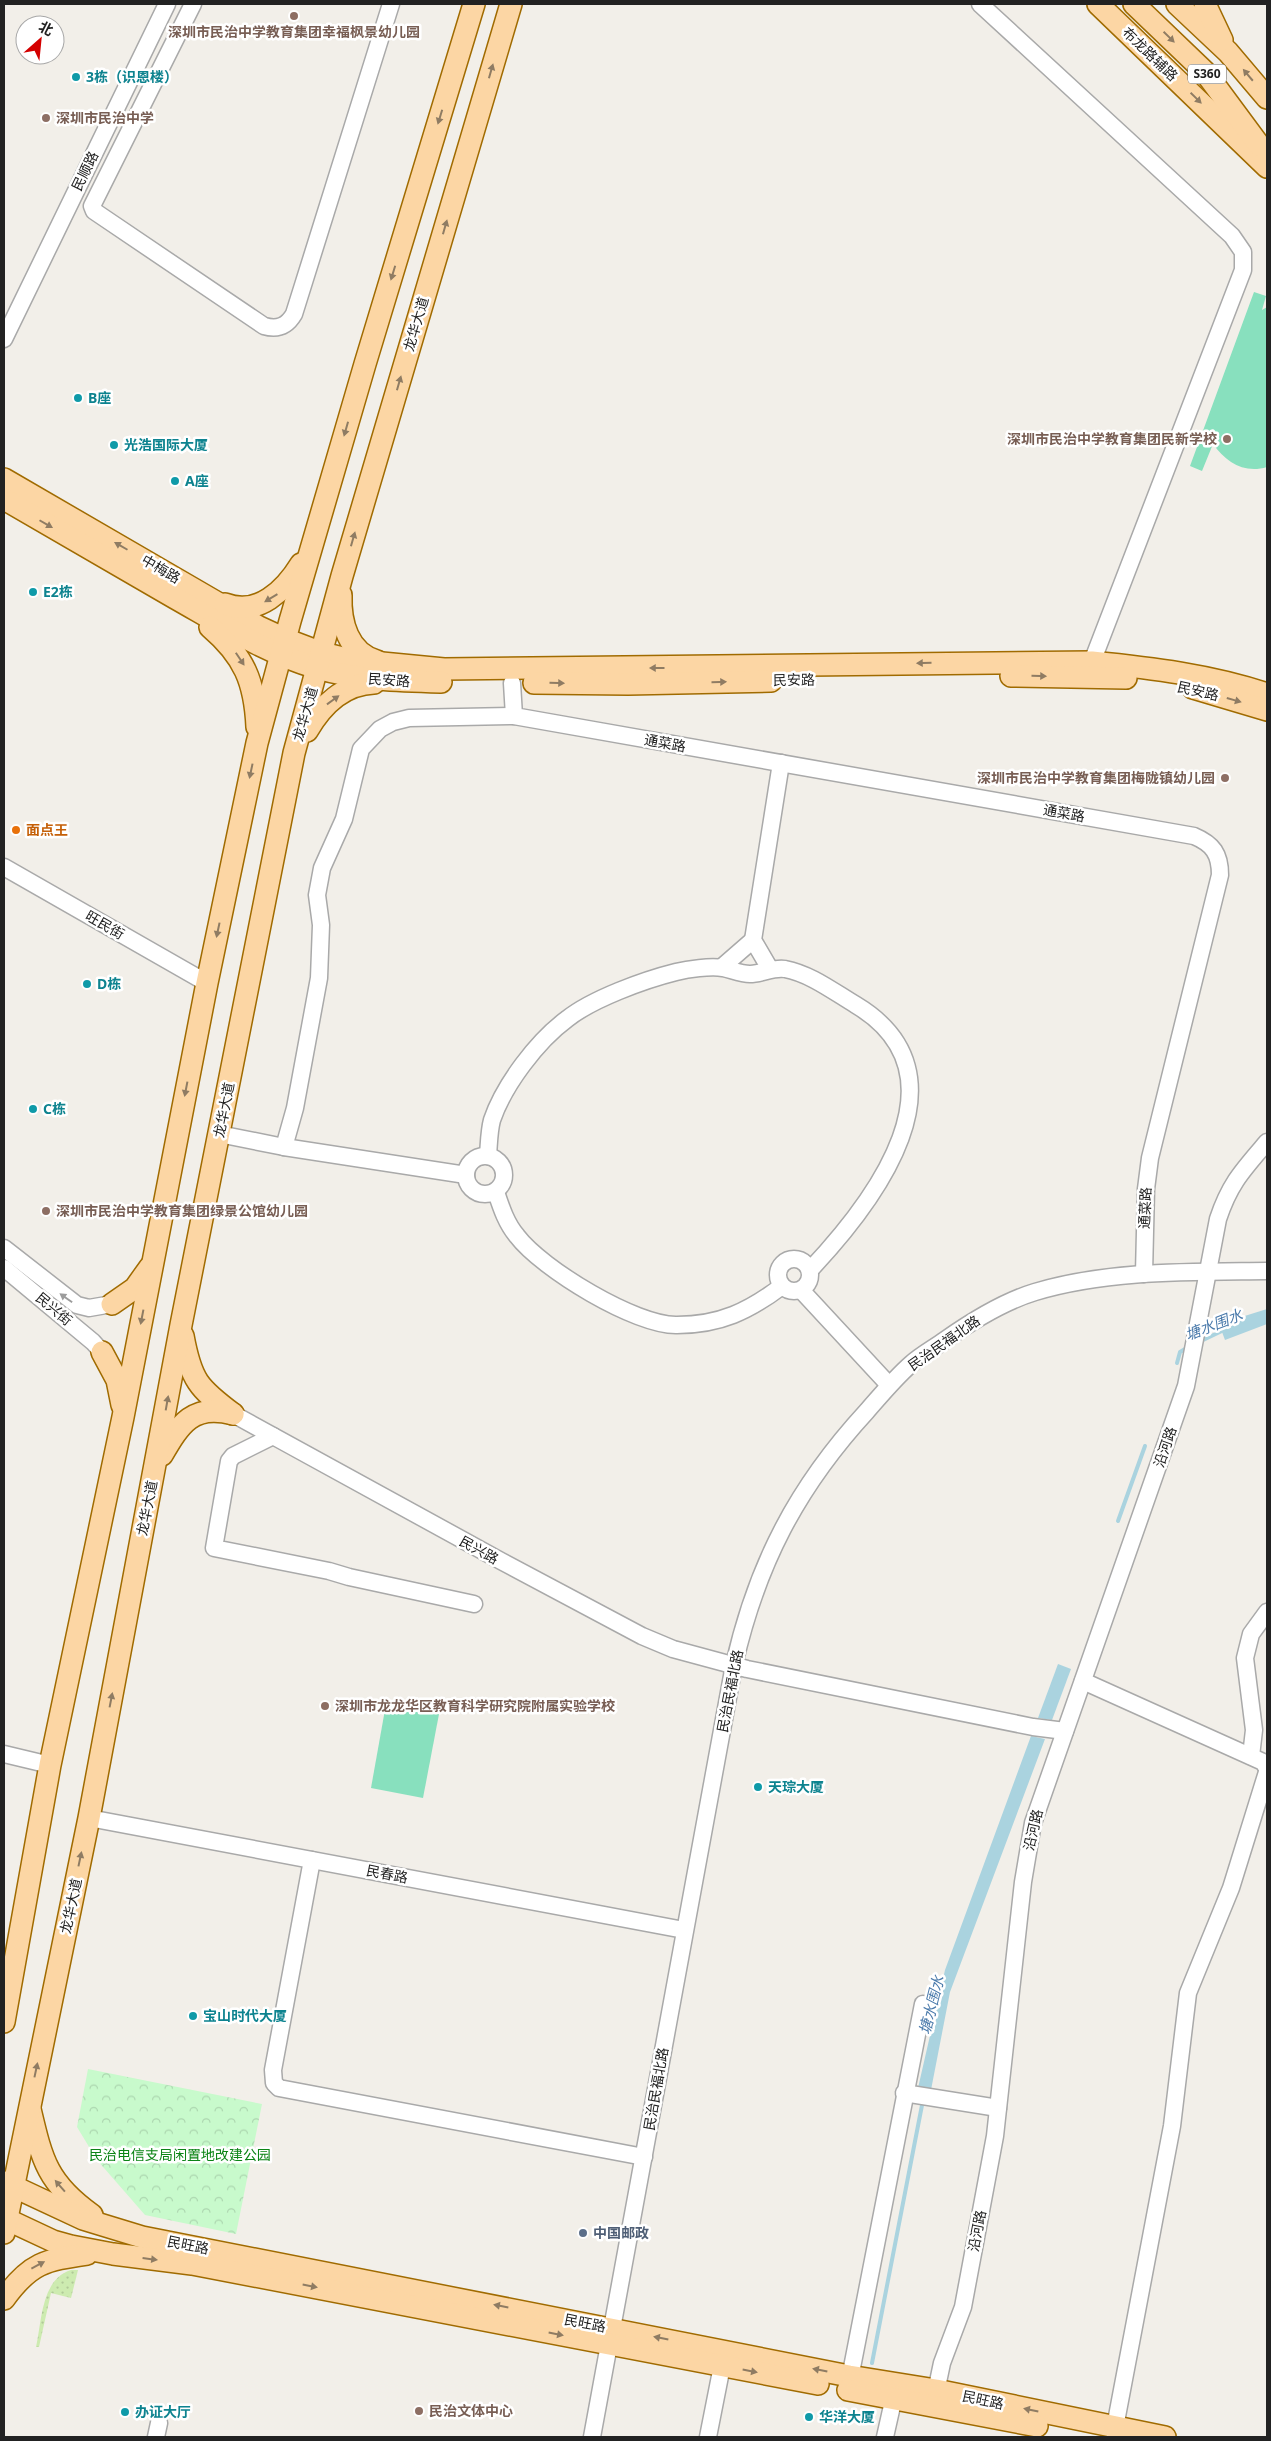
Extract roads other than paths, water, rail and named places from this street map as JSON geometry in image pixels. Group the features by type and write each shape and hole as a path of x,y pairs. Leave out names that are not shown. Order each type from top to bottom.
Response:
{"main road":[{"path":"4,2022 50,1765 154,1260 206,983 257,743 312,547 474,4"},
{"name":"龙华大道","path":"5,2223 8,2184 29,2104 89,1818 181,1325 294,752 342,576 511,4"},
{"name":"布龙路辅路","path":"1098,4 1267,167"},
{"name":"S360","path":"1134,4 1205,72 1267,156"},
{"name":"S360","path":"1177,4 1228,52 1267,98"},
{"path":"1204,4 1228,52"},
{"name":"中梅路","path":"4,479 259,627 283,648"},
{"name":"中梅路","path":"4,499 180,600 283,648 320,661"},
{"path":"212,599 230,606 244,607 267,601 287,585 312,547"},
{"path":"342,576 343,615 351,642 363,655 410,674"},
{"path":"180,600 227,641 245,666 255,702 257,743"},
{"name":"民安路","path":"320,661 385,681 410,674 444,669 1092,662 1183,673 1267,694"},
{"path":"294,752 322,707 349,688 410,674"},
{"name":"民安路","path":"410,674 512,683 628,684 1024,676 1126,678 1191,688 1267,710"},
{"path":"112,1304 128,1294 142,1280 154,1260"},
{"path":"181,1325 193,1376 204,1390 233,1414"},
{"path":"102,1352 117,1380 122,1396 122,1417"},
{"path":"156,1465 180,1426 192,1416 209,1411 233,1414"},
{"path":"29,2104 42,2155 50,2175 68,2195 110,2228"},
{"name":"民旺路","path":"8,2184 51,2206 110,2228 142,2237 610,2336 849,2383 1115,2432 1165,2437"},
{"name":"民旺路","path":"5,2223 53,2241 102,2252 192,2264 610,2336 722,2366 849,2383"},
{"path":"4,2299 34,2266 60,2258 102,2252"},
{"name":"民旺路","path":"934,2398 1021,2430 1096,2437"}],"street":[{"name":"民顺路","path":"4,339 167,4"},
{"path":"192,4 92,206 94,211 264,326 272,328 285,325 294,314 391,4"},
{"path":"980,4 1232,236 1242,252 1243,270 1092,662"},
{"path":"512,683 514,716"},
{"name":"通菜路","path":"284,1147 295,1108 319,978 320,925 317,895 318,883 328,853 344,819 362,749 380,728 409,718 514,716 1194,836 1205,841 1215,850 1220,862 1220,875 1147,1174 1143,1245 1144,1274"},
{"path":"722,968 753,940 781,763"},
{"name":"旺民街","path":"4,867 206,983"},
{"path":"753,940 770,969"},
{"path":"488,1155 492,1122 502,1095 528,1058 567,1019 605,997 676,972 722,968 751,974 770,969 785,969 814,980 864,1010 892,1034 904,1054 910,1076 910,1102 901,1140 888,1167 850,1226 810,1270 808,1284 801,1290 791,1291 782,1286 778,1272 786,1260 801,1260 810,1270"},
{"path":"219,1134 284,1147 466,1175"},
{"name":"沿河路","path":"934,2398 942,2363 963,2308 995,2136 1028,1848 1041,1797 1061,1731 1083,1681 1178,1410 1192,1360 1218,1219 1227,1194 1238,1176 1267,1142"},
{"path":"488,1155 496,1158 503,1167 504,1182 496,1192 478,1193 469,1185 466,1175 467,1168 475,1158 488,1155"},
{"path":"496,1192 505,1218 517,1237 541,1261 611,1304 652,1321 676,1325 716,1322 756,1306 782,1286"},
{"name":"民兴街","path":"4,1248 77,1305 89,1308 112,1304"},
{"name":"民兴街","path":"4,1268 102,1352"},
{"name":"民治民福北路","path":"592,2437 734,1665 757,1587 785,1524 821,1464 889,1385 912,1362 974,1320 1035,1292 1117,1276 1267,1271"},
{"path":"801,1290 889,1385"},
{"name":"民兴路","path":"233,1414 501,1561 642,1636 680,1652 1033,1727 1061,1731"},
{"path":"273,1436 229,1461 214,1548 330,1571 349,1577 474,1604"},
{"path":"1250,1756 1254,1730 1246,1652 1251,1634 1267,1612"},
{"path":"1083,1681 1263,1762 1267,1770 1231,1888 1188,1993 1172,2126 1115,2432"},
{"path":"4,1754 50,1765"},
{"name":"民春路","path":"89,1818 684,1930"},
{"path":"312,1860 273,2070 274,2083 279,2088 644,2157"},
{"path":"849,2383 910,2094 923,2004"},
{"path":"910,2094 998,2108"},
{"path":"708,2437 722,2366"},
{"path":"885,2437 895,2391"}],"water":[{"path":"1267,1309 1267,1324 1225,1340 1219,1324"},
{"path":"1058,1664 1071,1669 1052,1720 1038,1718"},
{"path":"1031,1736 1045,1739 950,1992 931,2090 918,2088 945,1970"}],"waterway":[{"name":"塘水围水","path":"1201,1341 1226,1329"},
{"name":"塘水围水","path":"1177,1363 1180,1352 1190,1346"},
{"name":"塘水围水","path":"1118,1521 1145,1446"},
{"name":"塘水围水","path":"872,2363 923,2100"}],"place":[{"name":"深圳市民治中学教育集团幸福枫景幼儿园","path":"294,16"},
{"name":"3栋（识恩楼）","path":"76,77"},
{"name":"深圳市民治中学","path":"46,118"},
{"name":"B座","path":"78,398"},
{"name":"深圳市民治中学教育集团民新学校","path":"1227,439"},
{"name":"光浩国际大厦","path":"114,445"},
{"name":"A座","path":"175,481"},
{"name":"E2栋","path":"33,592"},
{"name":"深圳市民治中学教育集团梅陇镇幼儿园","path":"1225,778"},
{"name":"面点王","path":"16,830"},
{"name":"D栋","path":"87,984"},
{"name":"C栋","path":"33,1109"},
{"name":"深圳市民治中学教育集团绿景公馆幼儿园","path":"46,1211"},
{"name":"深圳市龙龙华区教育科学研究院附属实验学校","path":"325,1706"},
{"name":"天琮大厦","path":"758,1787"},
{"name":"宝山时代大厦","path":"193,2016"},
{"name":"中国邮政","path":"583,2233"},
{"name":"民治文体中心","path":"419,2411"},
{"name":"办证大厅","path":"125,2412"},
{"name":"华洋大厦","path":"809,2417"}],"park label":[{"name":"民治电信支局闲置地改建公园","path":"180,2155"}]}
